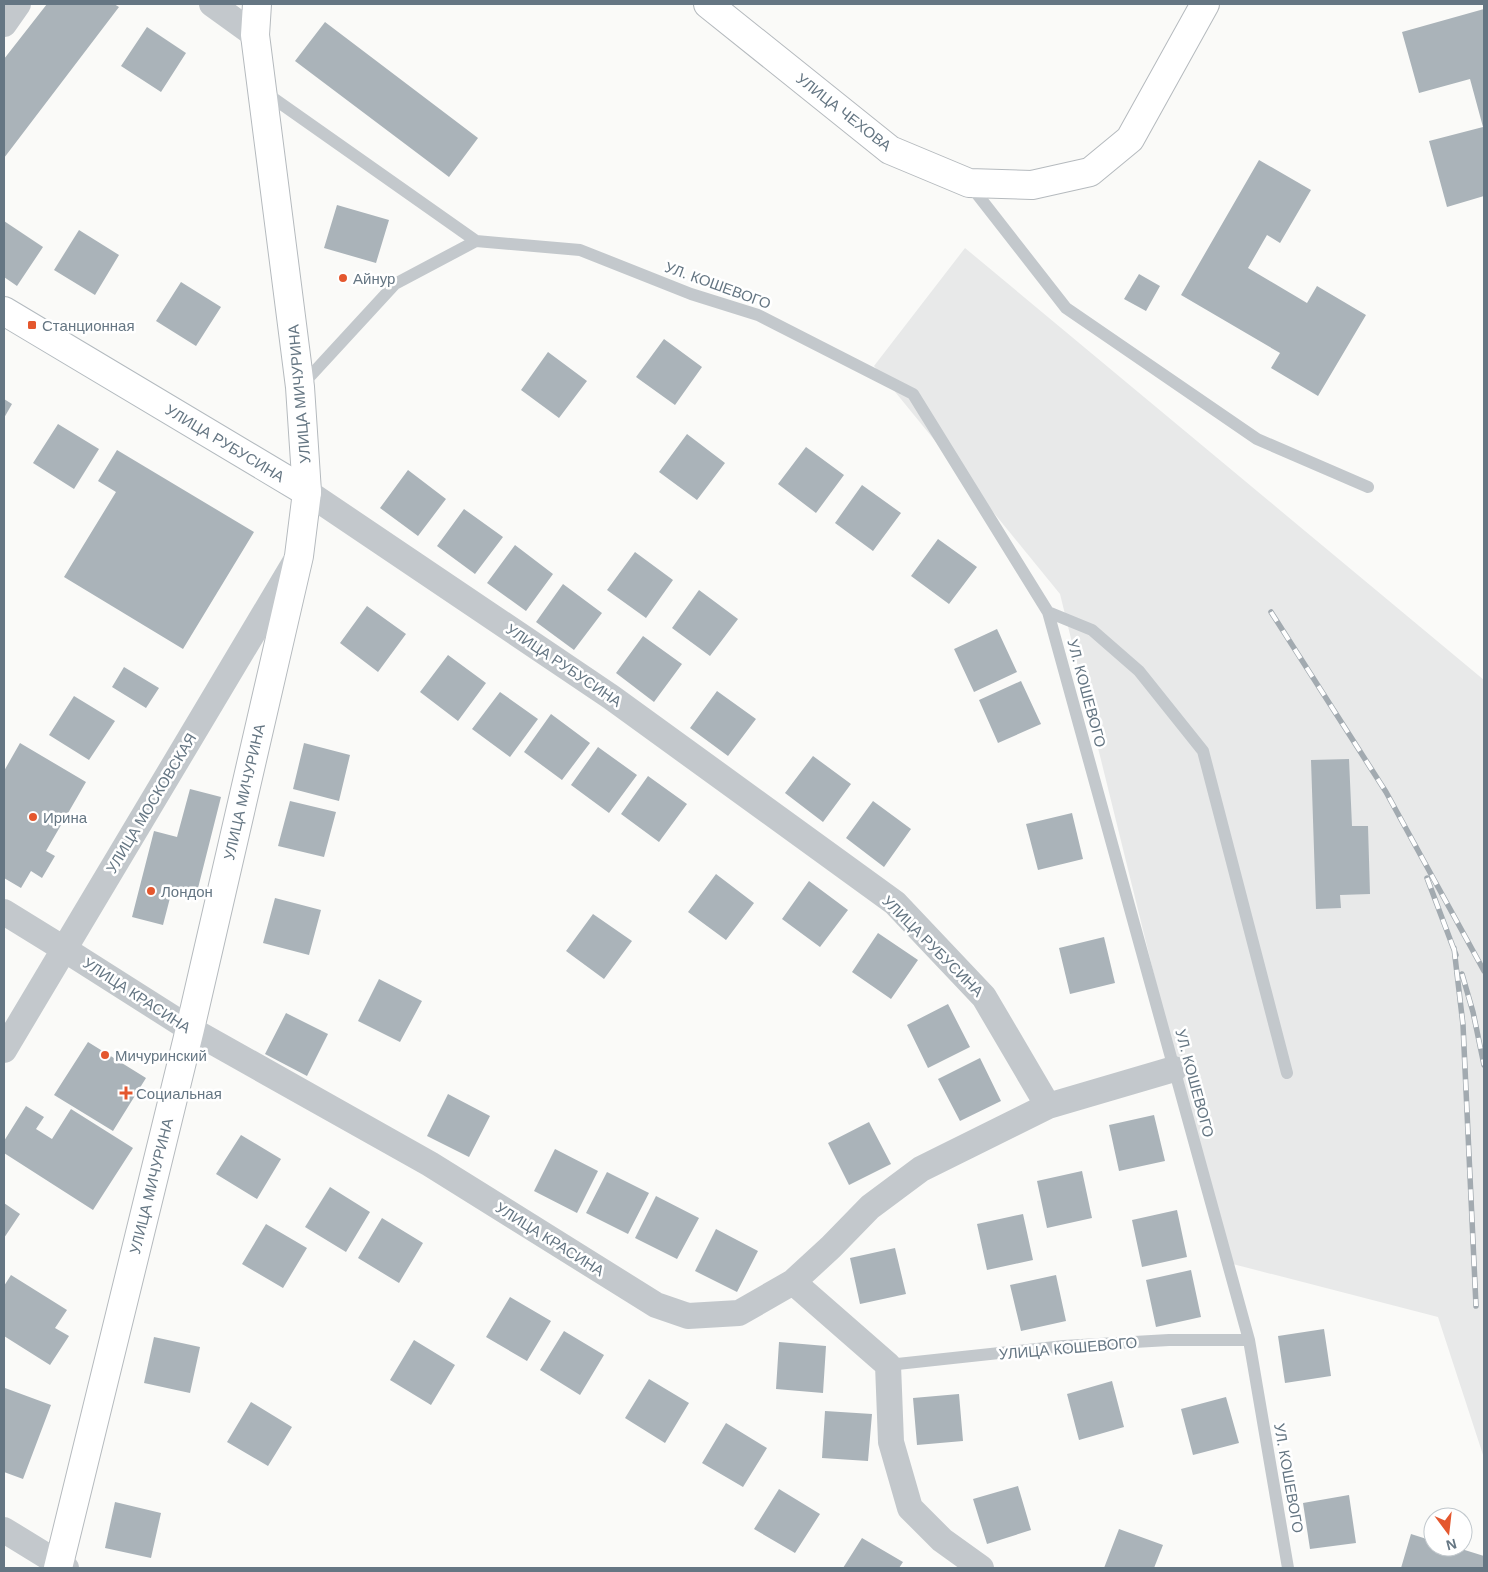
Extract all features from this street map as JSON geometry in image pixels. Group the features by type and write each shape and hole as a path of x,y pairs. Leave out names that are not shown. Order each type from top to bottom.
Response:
{"main road":[{"name":"УЛИЦА МИЧУРИНА","path":"61,1567 190,1030 299,556 307,492 300,387 256,36 257,4"},
{"name":"УЛИЦА ЧЕХОВА","path":"708,4 890,150 969,183 1032,185 1090,172 1130,139 1206,4"},
{"name":"УЛИЦА РУБУСИНА","path":"4,311 307,492"}],"street":[{"path":"4,24 18,4"},
{"path":"212,4 256,36"},
{"name":"УЛИЦА РУБУСИНА","path":"307,492 611,697 895,904 984,997 1048,1106"},
{"name":"УЛИЦА МОСКОВСКАЯ","path":"4,1050 299,556"},
{"name":"УЛИЦА КРАСИНА","path":"4,912 190,1030 430,1164 656,1306 688,1316 739,1313 792,1282 831,1247 870,1207 921,1169 1048,1106 1174,1069"},
{"path":"792,1282 888,1366 891,1442 910,1508 942,1540 981,1568"},
{"path":"4,1530 61,1567"}],"lane":[{"path":"263,91 476,241 395,284 300,387"},
{"path":"969,183 1066,308 1257,440 1368,487"},
{"name":"УЛ. КОШЕВОГО","path":"476,241 580,250 691,294 758,315 913,394 1048,612 1249,1340 1288,1568"},
{"name":"УЛ. КОШЕВОГО","path":"1048,612 1092,630 1139,671 1203,751 1288,1073"},
{"name":"УЛИЦА КОШЕВОГО","path":"888,1366 1064,1346 1169,1340 1249,1340"}],"shaded area":[{"path":"965,248 1484,680 1484,1458 1438,1317 1225,1262 1060,594 874,366"}],"building":[{"path":"47,4 114,4 119,7 4,158 4,59"},
{"path":"1484,9 1484,196 1447,207 1429,141 1483,127 1470,79 1419,93 1402,32"},
{"path":"325,22 478,138 449,177 295,61"},
{"path":"147,27 186,53 161,92 121,66"},
{"path":"1259,160 1311,190 1280,243 1267,235 1248,268 1307,303 1317,286 1366,315 1318,396 1271,368 1280,353 1181,295"},
{"path":"337,205 389,220 376,263 324,248"},
{"path":"4,221 43,247 17,286 4,277"},
{"path":"79,230 119,255 95,295 54,270"},
{"path":"1139,274 1160,286 1146,311 1124,299"},
{"path":"181,282 221,307 196,346 156,321"},
{"path":"664,339 702,367 675,405 636,377"},
{"path":"548,352 587,381 559,418 521,390"},
{"path":"4,399 12,404 4,418"},
{"path":"58,424 99,449 74,489 33,463"},
{"path":"687,434 725,463 697,500 659,472"},
{"path":"806,447 844,475 816,513 778,484"},
{"path":"117,450 254,532 183,649 64,577 116,492 98,481"},
{"path":"408,470 446,499 418,536 380,508"},
{"path":"862,485 901,513 873,551 835,523"},
{"path":"464,509 503,537 475,574 437,546"},
{"path":"938,539 977,567 949,604 911,576"},
{"path":"515,545 553,574 526,611 487,583"},
{"path":"635,552 673,580 646,618 607,590"},
{"path":"563,584 602,613 574,650 536,622"},
{"path":"699,590 738,619 710,656 672,628"},
{"path":"367,606 406,634 378,672 340,643"},
{"path":"997,629 1017,672 974,692 954,649"},
{"path":"643,636 682,664 654,702 616,673"},
{"path":"448,655 486,683 458,721 420,692"},
{"path":"124,667 159,688 146,708 112,687"},
{"path":"1021,681 1041,724 998,743 979,700"},
{"path":"717,691 756,719 728,756 690,728"},
{"path":"500,692 538,719 510,757 472,729"},
{"path":"74,696 115,721 89,760 49,735"},
{"path":"551,714 590,743 562,780 524,752"},
{"path":"20,743 86,782 46,851 55,856 42,878 31,871 21,888 4,878 4,771"},
{"path":"304,743 350,755 339,801 293,789"},
{"path":"598,747 637,775 609,813 571,785"},
{"path":"813,756 851,784 823,822 785,793"},
{"path":"1349,759 1352,826 1368,826 1370,894 1340,895 1341,908 1316,909 1311,760"},
{"path":"648,776 687,804 659,842 621,814"},
{"path":"190,789 221,797 195,900 171,894 163,925 132,917 154,831 177,837"},
{"path":"290,801 336,812 324,857 278,846"},
{"path":"873,801 911,829 884,867 846,838"},
{"path":"1072,813 1083,859 1038,870 1026,824"},
{"path":"716,874 754,903 726,940 688,912"},
{"path":"809,881 848,910 820,947 782,919"},
{"path":"275,898 321,910 309,955 263,943"},
{"path":"593,914 632,941 604,979 566,951"},
{"path":"878,933 918,960 891,999 852,972"},
{"path":"1104,937 1115,983 1070,994 1059,948"},
{"path":"379,979 422,1001 400,1042 358,1021"},
{"path":"948,1004 970,1047 928,1068 907,1025"},
{"path":"286,1013 328,1034 307,1076 265,1054"},
{"path":"88,1042 146,1078 113,1131 54,1095"},
{"path":"980,1058 1001,1101 960,1121 938,1079"},
{"path":"448,1094 490,1116 469,1157 427,1136"},
{"path":"26,1106 44,1117 36,1129 52,1139 71,1109 133,1148 93,1210 4,1153 4,1141"},
{"path":"1154,1115 1165,1161 1119,1171 1109,1125"},
{"path":"869,1122 891,1164 849,1185 828,1143"},
{"path":"241,1135 281,1159 257,1199 216,1174"},
{"path":"555,1149 598,1171 577,1213 534,1191"},
{"path":"1082,1171 1092,1218 1047,1228 1037,1181"},
{"path":"607,1172 649,1193 628,1234 586,1213"},
{"path":"330,1187 370,1212 346,1252 305,1227"},
{"path":"656,1196 699,1218 677,1259 635,1238"},
{"path":"4,1203 20,1214 4,1238"},
{"path":"1177,1210 1187,1257 1142,1267 1132,1220"},
{"path":"1023,1214 1033,1260 987,1270 977,1224"},
{"path":"382,1218 423,1243 399,1283 358,1258"},
{"path":"266,1224 307,1248 283,1288 242,1264"},
{"path":"716,1229 758,1251 737,1292 695,1271"},
{"path":"895,1248 906,1294 860,1304 850,1258"},
{"path":"1191,1270 1201,1317 1156,1327 1146,1280"},
{"path":"11,1275 67,1310 55,1328 69,1336 50,1365 4,1336 4,1286"},
{"path":"1056,1275 1066,1321 1021,1331 1010,1285"},
{"path":"510,1297 551,1321 527,1361 486,1337"},
{"path":"1324,1329 1331,1376 1285,1383 1278,1336"},
{"path":"564,1331 604,1355 580,1395 540,1370"},
{"path":"154,1337 200,1347 190,1393 144,1383"},
{"path":"414,1340 455,1365 431,1405 390,1380"},
{"path":"779,1342 826,1346 823,1393 776,1389"},
{"path":"649,1379 689,1403 665,1443 625,1418"},
{"path":"1112,1381 1124,1427 1079,1440 1067,1394"},
{"path":"5,1388 51,1405 23,1479 4,1472"},
{"path":"959,1394 963,1441 917,1445 913,1398"},
{"path":"1226,1397 1239,1443 1193,1455 1181,1409"},
{"path":"251,1402 292,1427 268,1466 227,1442"},
{"path":"825,1411 872,1414 868,1461 822,1458"},
{"path":"726,1423 767,1448 743,1487 702,1463"},
{"path":"1018,1486 1031,1530 987,1544 973,1499"},
{"path":"779,1489 820,1514 795,1553 754,1529"},
{"path":"1349,1495 1356,1543 1310,1549 1303,1503"},
{"path":"115,1502 161,1513 151,1558 105,1548"},
{"path":"1119,1529 1163,1545 1154,1568 1104,1568"},
{"path":"1411,1534 1423,1538 1423,1557 1473,1557 1473,1553 1484,1556 1484,1568 1401,1568"},
{"path":"862,1538 903,1562 899,1568 843,1568"}],"railway":[{"path":"1271,612 1386,792 1484,971"},
{"path":"1427,878 1456,955"},
{"path":"1454,948 1463,1025 1476,1306"},
{"path":"1462,974 1473,1012 1484,1065"}],"place":[{"name":"Айнур","path":"343,278"},
{"name":"Станционная","path":"32,325"},
{"name":"Ирина","path":"33,817"},
{"name":"Лондон","path":"151,891"},
{"name":"Мичуринский","path":"105,1055"},
{"name":"Социальная","path":"126,1093"}]}
